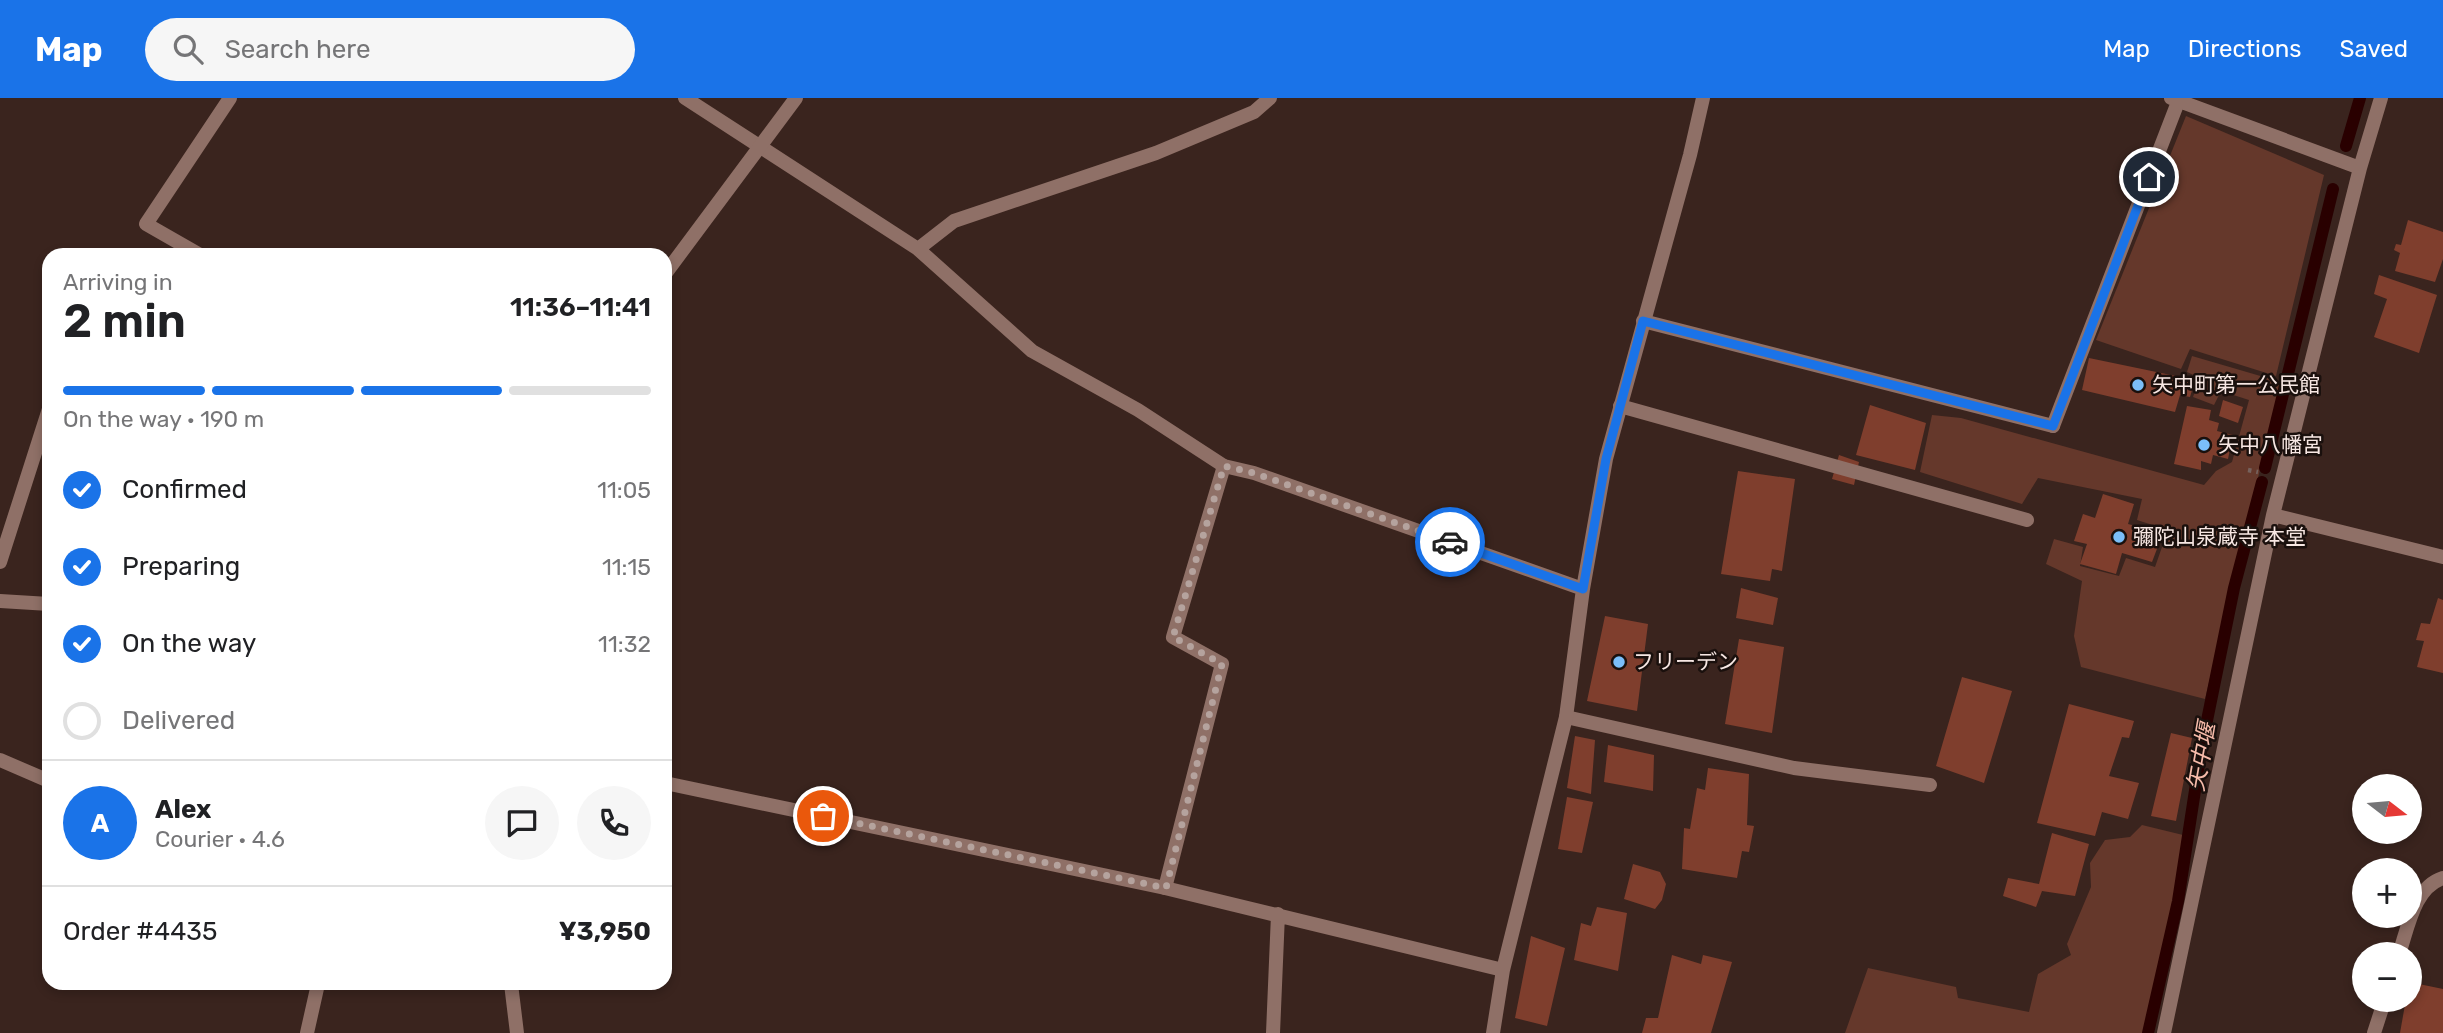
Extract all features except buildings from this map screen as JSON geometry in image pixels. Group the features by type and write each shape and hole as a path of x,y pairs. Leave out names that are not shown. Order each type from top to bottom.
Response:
{"street":[{"path":"188,248 146,224 230,98"},
{"path":"685,98 918,249 1032,351 1138,410 1224,466 1254,473 1583,589"},
{"path":"672,265 796,98"},
{"path":"918,249 954,221 1156,153 1254,112 1270,98"},
{"path":"1493,1033 1503,970 1566,716 1583,589 1606,459 1690,155 1703,98"},
{"path":"2164,1033 2273,515 2360,168 2381,98"},
{"path":"1643,321 2053,426 2174,100 2360,168"},
{"path":"1620,406 2027,520"},
{"path":"0,562 42,431"},
{"path":"1166,888 1222,664 1173,637 1224,466"},
{"path":"2273,515 2443,556"},
{"path":"0,601 42,604"},
{"path":"1566,716 1794,768 1930,785"},
{"path":"0,760 42,777"},
{"path":"672,784 1166,888 1503,970"},
{"path":"2403,942 2414,907 2431,882 2443,878"},
{"path":"1273,1033 1278,914"},
{"path":"307,1033 317,990"},
{"path":"512,990 517,1033"},
{"path":"2374,1033 2381,1012"}],"shaded area":[{"path":"2186,116 2324,175 2276,376 2190,349 2181,369 2096,340"},
{"path":"2192,356 2281,382 2205,699 2081,667 2074,636 2082,581 2046,564 2054,539 2083,547 2080,566 2119,576 2126,558 2155,567 2168,530 2137,520 2142,499 2038,478 2022,504 1920,472 1932,415 1961,418 2204,485 2216,471 2232,462 2249,400 2221,391 2214,405 2193,397 2200,378 2187,372"},
{"path":"2142,825 2183,835 2179,877 2144,1033 1845,1033 1868,968 1956,987 1958,998 2029,1012 2038,974 2071,955 2067,944 2091,887 2090,863 2105,840 2130,837"}],"waterway":[{"name":"矢中堰","path":"2346,146 2360,98"},
{"name":"矢中堰","path":"2265,468 2333,189"},
{"name":"矢中堰","path":"2148,1033 2178,901 2202,745 2234,588 2262,482"}],"way so far":[{"path":"823,816 1166,888 1222,664 1173,637 1224,466 1254,473 1450,542"}],"place":[{"name":"矢中町第一公民館","path":"2138,385"},
{"name":"矢中八幡宮","path":"2204,445"},
{"name":"彌陀山泉蔵寺 本堂","path":"2119,537"},
{"name":"フリーデン","path":"1619,662"}],"route":[{"path":"1450,542 1583,589 1606,459 1643,321 2053,426 2149,177"}]}
